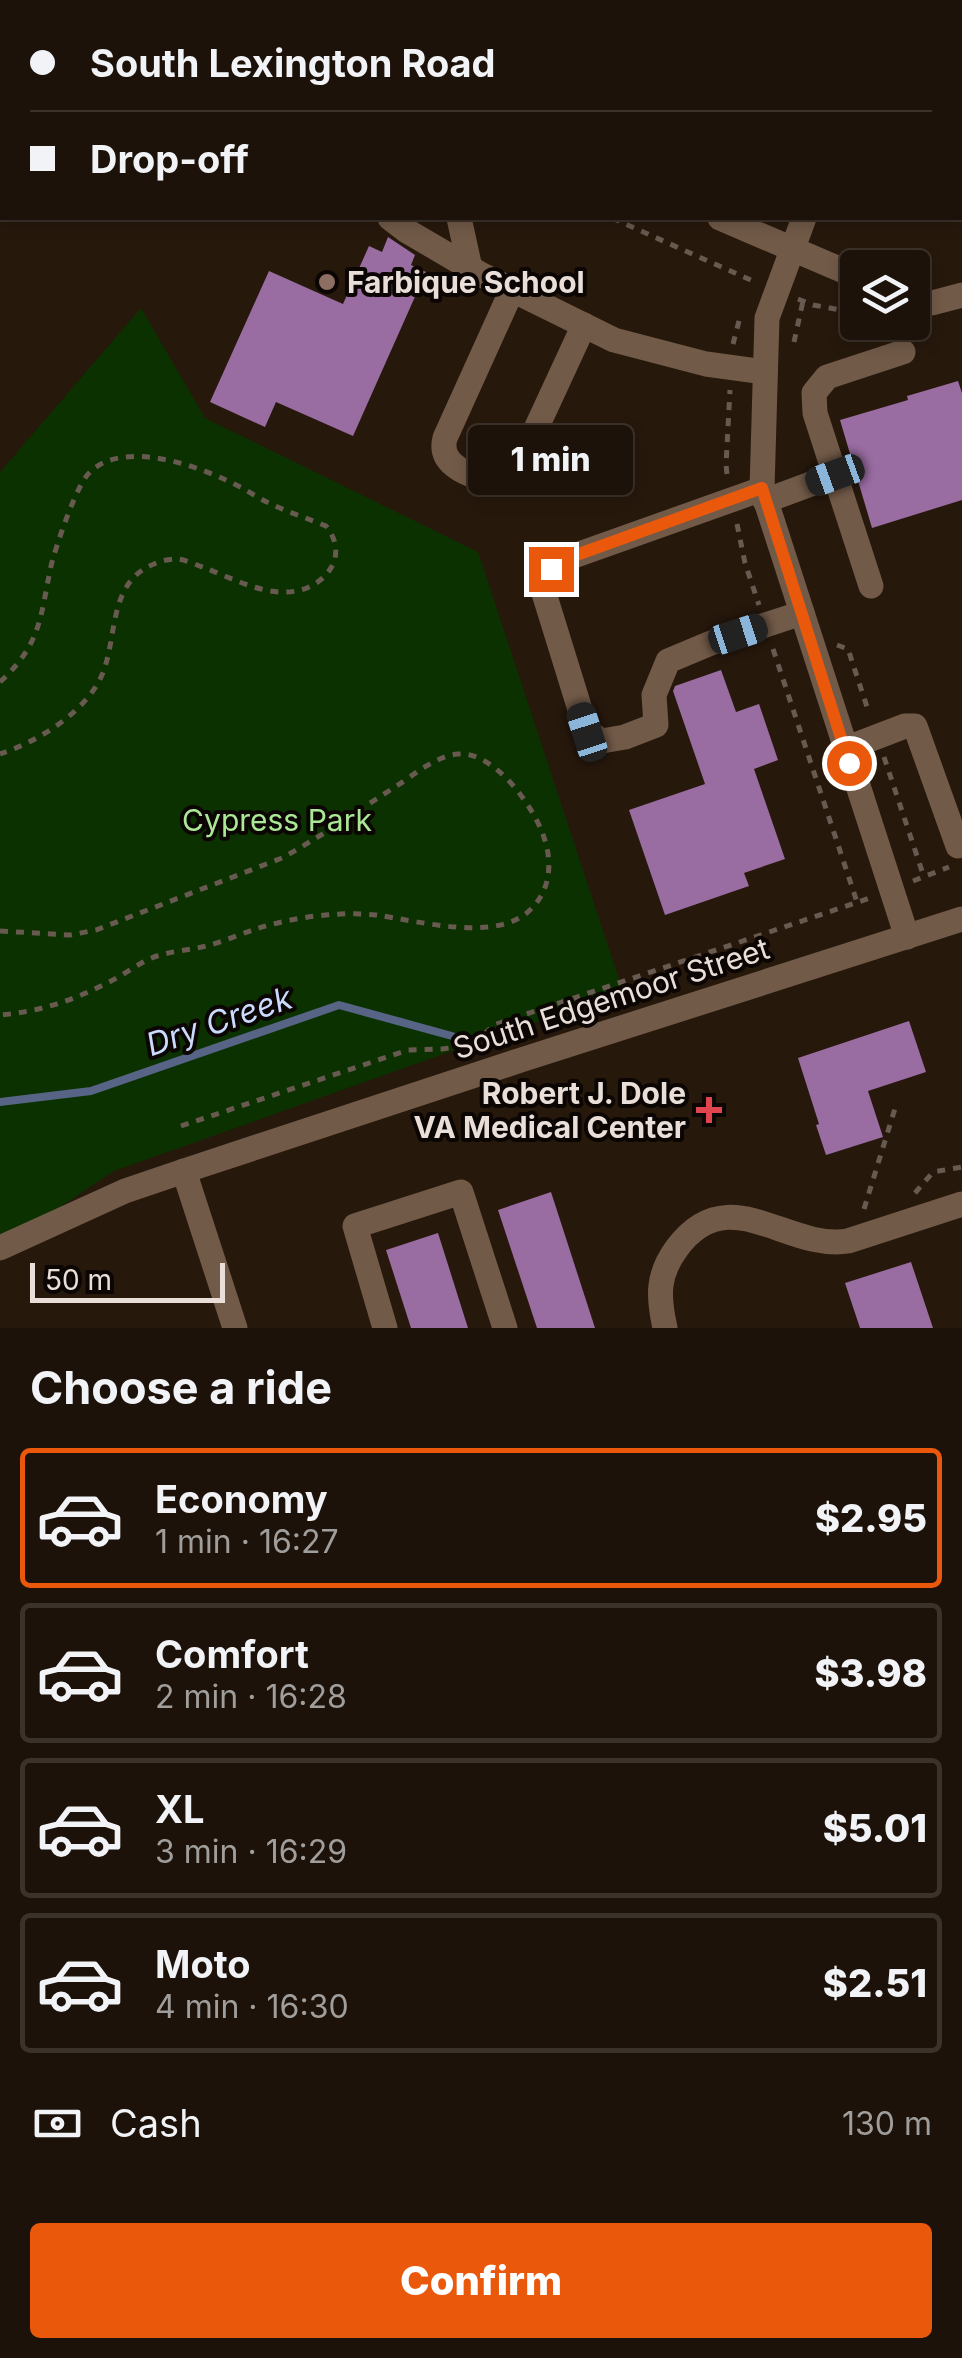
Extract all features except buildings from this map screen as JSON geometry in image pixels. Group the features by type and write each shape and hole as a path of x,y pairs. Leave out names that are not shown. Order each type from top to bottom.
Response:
{"street":[{"path":"392,220 470,268 614,340 706,364 765,372"},
{"path":"458,220 470,268"},
{"path":"724,220 840,270"},
{"path":"802,220 783,246 767,287 764,494 907,937"},
{"path":"512,290 445,438 442,448 454,466 499,484 516,472 584,325"},
{"path":"930,302 962,295"},
{"path":"871,586 814,413 814,392 827,377 904,352"},
{"path":"802,614 668,661 654,695 656,725 602,741 587,732 543,590 551,569 568,558 835,475"},
{"path":"845,749 905,726 915,726 960,856"},
{"name":"South Edgemoor Street","path":"0,1248 126,1192 184,1171 962,919"},
{"path":"184,1171 236,1328"},
{"path":"386,1328 355,1226 461,1192 506,1328"},
{"path":"665,1328 660,1287 666,1264 682,1242 704,1223 725,1216 746,1218 830,1244 962,1204"}],"path":[{"path":"616,220 767,287 814,305 840,309"},
{"path":"767,287 783,246"},
{"path":"790,358 804,301"},
{"path":"0,682 32,644 41,622 54,556 74,502 90,472 105,462 125,456 151,457 194,468 326,526 332,534 336,545 333,565 320,581 300,590 264,590 178,559 149,566 135,576 117,604 108,660 90,694 61,722 0,754"},
{"path":"834,644 848,649 924,877"},
{"path":"0,930 84,934 147,911 282,858 420,770 454,754 475,756 502,775 528,805 548,851 550,867 540,898 530,911 506,924 470,928 369,914 299,919 150,958 78,997 53,1006 0,1015"},
{"path":"181,1126 408,1050 472,1045 494,1025 892,890 948,867 960,856"},
{"path":"862,1215 896,1102"},
{"path":"909,1198 932,1172 962,1167"}],"green space":[{"name":"Cypress Park","path":"141,308 205,418 478,552 625,997 523,1026 114,1171 0,1247 0,472"}],"waterway":[{"name":"Dry Creek","path":"0,1102 91,1091 339,1005 452,1036"}],"place":[{"name":"Farbique School","path":"327,282"},
{"name":"Robert J. Dole VA Medical Center","path":"709,1110"}],"route":[{"path":"551,569 568,558 762,488 849,763"}]}
